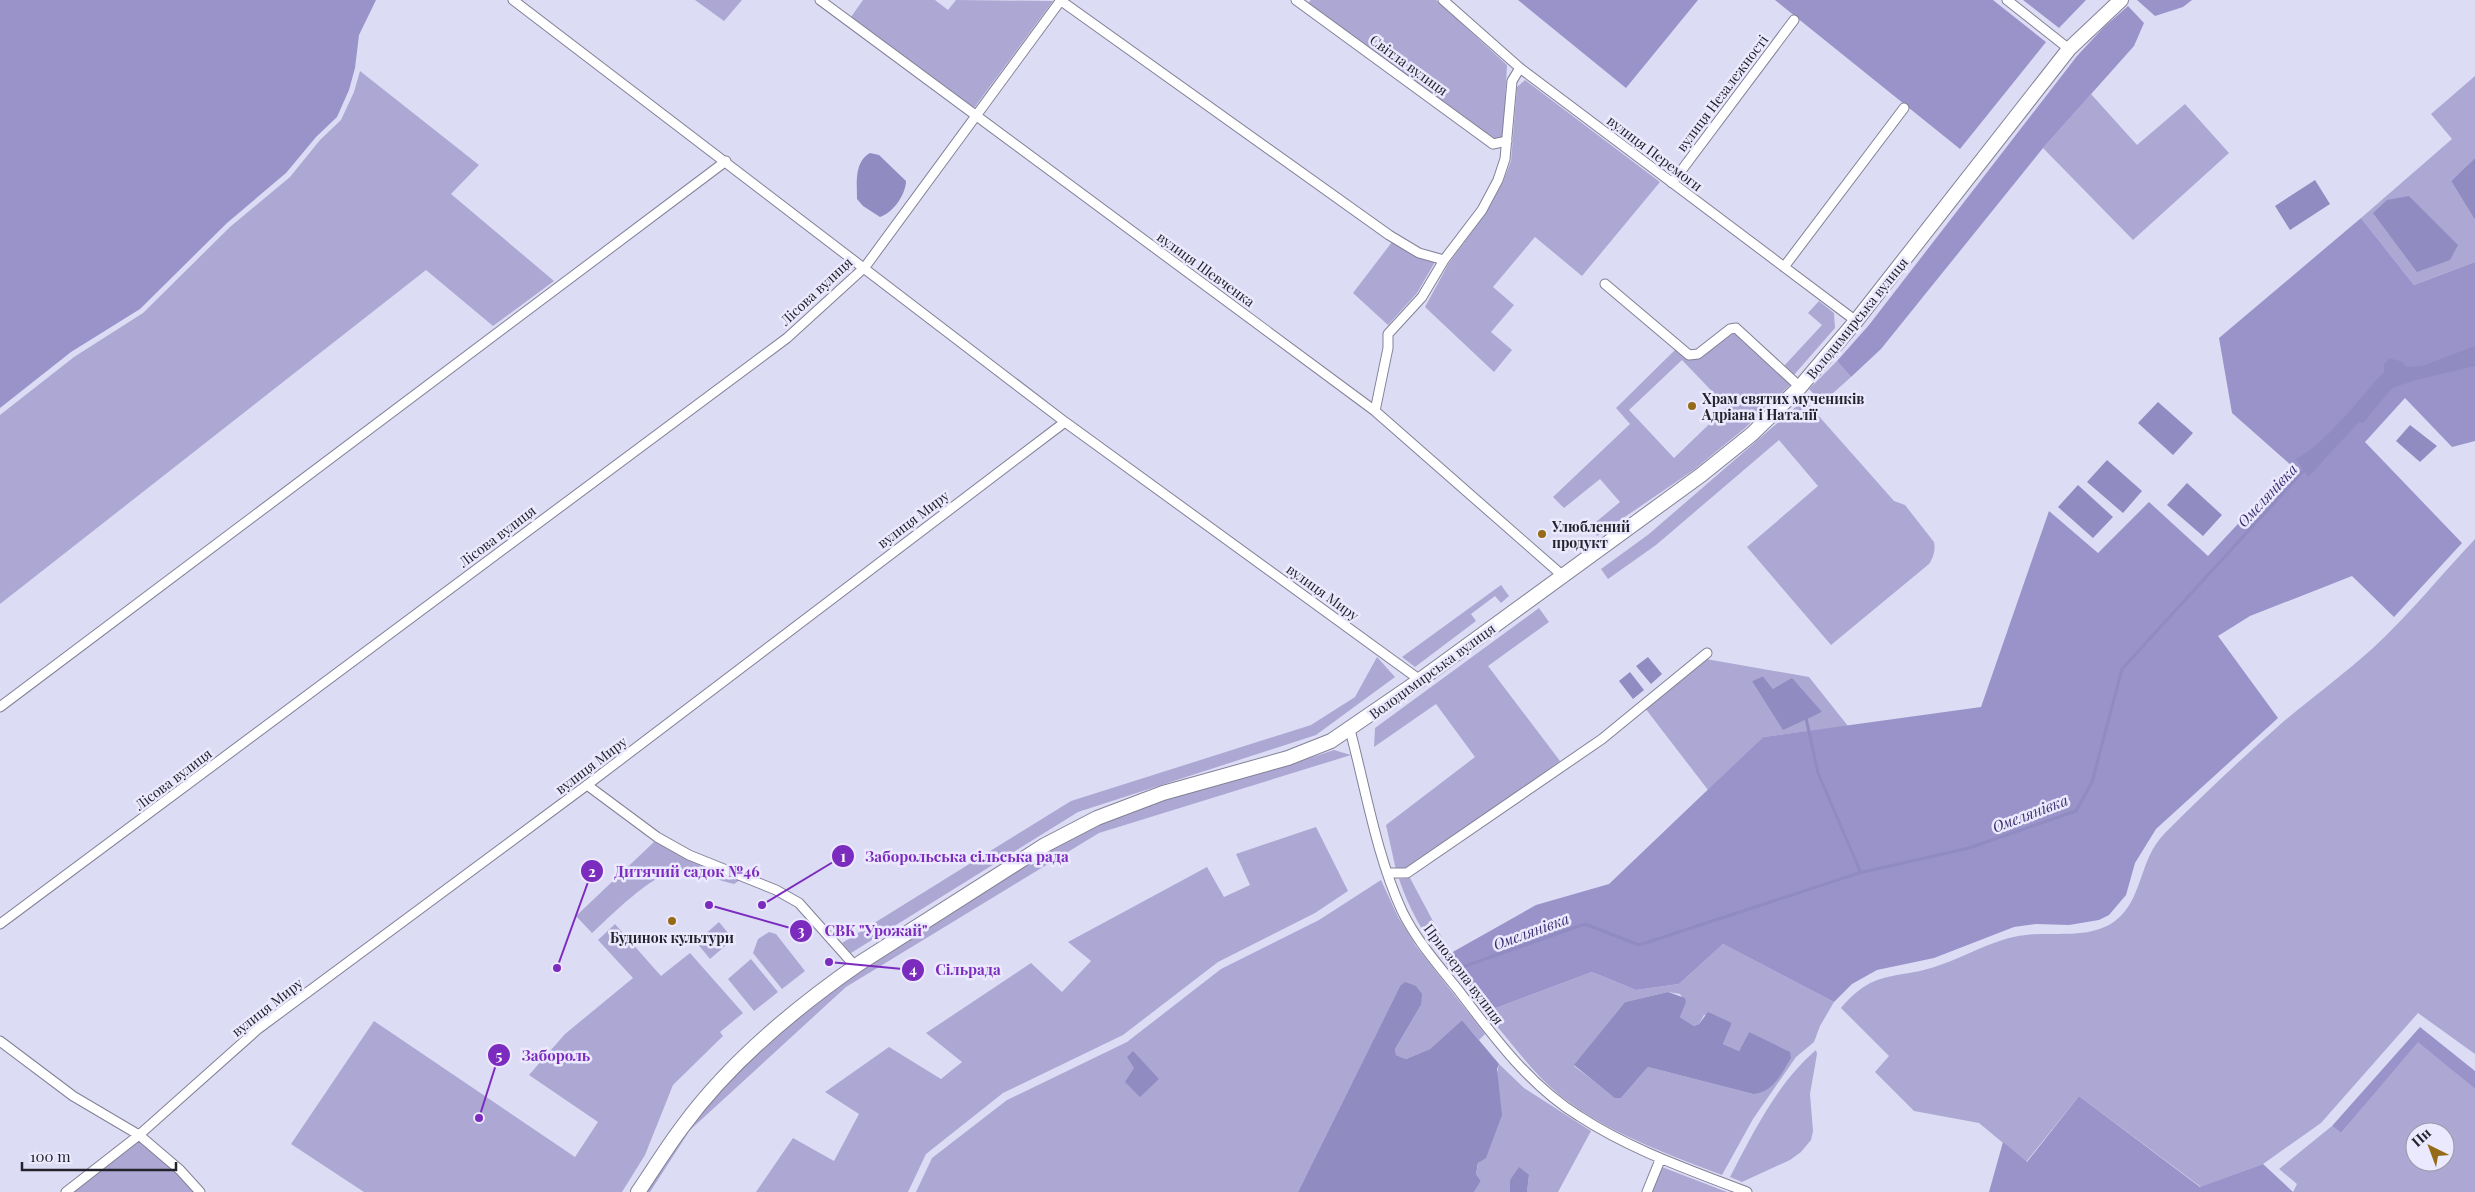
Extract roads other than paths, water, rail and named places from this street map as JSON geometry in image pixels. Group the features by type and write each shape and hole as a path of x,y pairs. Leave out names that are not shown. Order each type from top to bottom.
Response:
{"main road":[{"name":"Володимирська вулиця","path":"638,1192 684,1125 734,1068 764,1040 855,966 1045,845 1097,818 1163,793 1288,758 1331,741 1350,730 1701,475 1752,434 1800,387 1856,321 2069,49 2121,0"}],"street":[{"name":"Лісова вулиця","path":"0,924 786,338 865,267 514,0"},
{"name":"вулиця Шевченка","path":"820,0 1375,411 1563,576"},
{"path":"865,267 1060,0 1389,235 1419,253 1444,260"},
{"name":"Світла вулиця","path":"1296,0 1493,144 1507,142"},
{"name":"вулиця Перемоги","path":"1443,0 1520,68 1856,321"},
{"path":"2007,0 2069,49"},
{"name":"вулиця Незалежності","path":"1672,183 1794,20"},
{"path":"1375,411 1388,348 1388,334 1422,297 1444,260 1482,210 1498,180 1505,159 1512,81 1520,68"},
{"path":"1784,267 1904,108"},
{"path":"0,707 726,161"},
{"name":"вулиця Миру","path":"865,267 1064,422 1420,680"},
{"path":"1605,284 1689,355 1698,354 1730,329 1736,328 1800,387"},
{"name":"вулиця Миру","path":"66,1192 139,1135 258,1029 587,785 1064,422"},
{"path":"1387,873 1407,873 1602,739 1707,653"},
{"name":"Приозерна вулиця","path":"1350,730 1387,873 1403,913 1421,942 1488,1030 1539,1084 1578,1116 1660,1160 1747,1192"},
{"path":"587,785 657,837 689,855 776,890 799,903 855,966"},
{"path":"0,1041 73,1096 139,1135 180,1170 200,1192"},
{"path":"1647,1192 1660,1160"}],"waterway":[{"name":"Омелянівка","path":"1451,971 1585,924 1639,945 1859,873 1969,848 2076,811 2092,782 2122,669 2305,469"},
{"path":"1806,718 1818,773 1861,873"}],"place":[{"name":"Храм святих мучеників Адріана і Наталії","path":"1692,406"},
{"name":"Улюблений продукт","path":"1542,534"},
{"name":"СВК \"Урожай\"","path":"709,905"},
{"name":"Заборольська сільська рада","path":"762,905"},
{"name":"Будинок культури","path":"672,921"},
{"name":"Сільрада","path":"829,962"},
{"name":"Дитячий садок №46","path":"557,968"},
{"name":"Забороль","path":"479,1118"}]}
